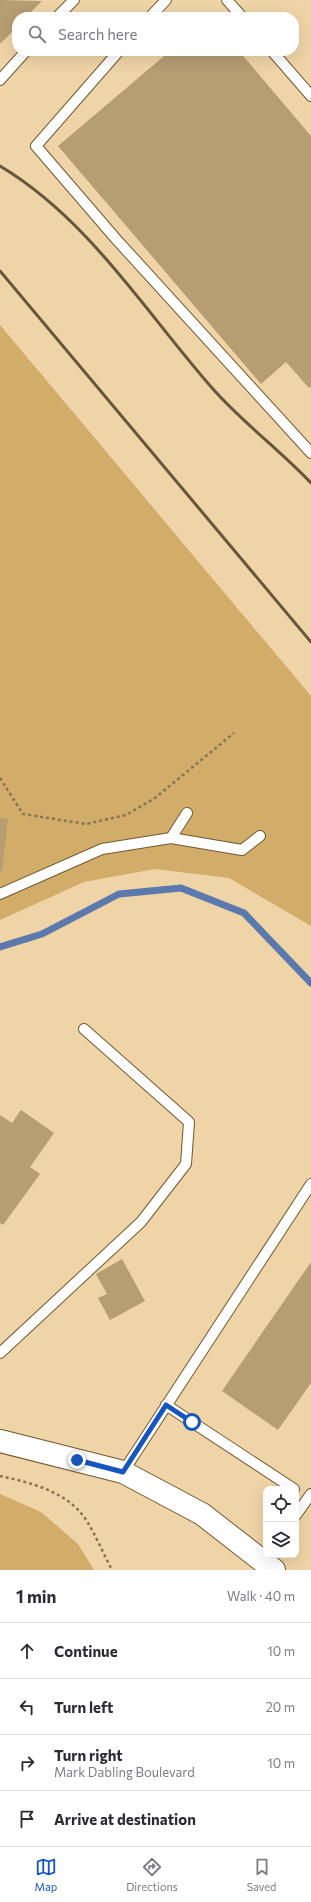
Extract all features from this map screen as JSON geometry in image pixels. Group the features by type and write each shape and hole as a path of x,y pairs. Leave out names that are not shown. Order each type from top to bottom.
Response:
{"street":[{"path":"0,1442 123,1472 202,1514 269,1562"}],"lane":[{"path":"62,12 74,0"},
{"path":"155,12 166,0"},
{"path":"228,0 238,12"},
{"path":"0,80 22,56"},
{"path":"115,56 36,146 116,239 311,453"},
{"path":"276,56 311,96"},
{"path":"171,838 187,813"},
{"path":"0,894 102,849 171,838 242,850 260,836"},
{"path":"0,1352 141,1222 186,1164 189,1122 84,1029"},
{"path":"123,1472 311,1184"},
{"path":"166,1405 289,1486"},
{"path":"299,1492 309,1496 299,1511"}],"path":[{"path":"0,778 23,814 86,824 126,815 155,798 234,733"},
{"path":"0,1476 41,1486 66,1500 88,1523 112,1570"}],"shaded area":[{"path":"0,325 311,696 311,926 229,878 155,869 84,882 0,920"},
{"path":"0,1494 41,1512 78,1544 94,1570 0,1570"}],"building":[{"path":"0,0 42,1 31,12 12,12 12,32 0,44"},
{"path":"164,56 243,56 311,136 311,386 309,388 286,362 261,384 58,146"},
{"path":"0,818 8,819 2,871 0,871"},
{"path":"21,1110 54,1133 30,1167 40,1174 3,1225 0,1223 0,1115 12,1123"},
{"path":"122,1259 145,1301 110,1320 98,1298 107,1294 96,1274"},
{"path":"311,1262 311,1383 278,1430 222,1391"}],"waterway":[{"path":"0,947 42,934 119,894 181,888 244,913 311,983"}],"railway":[{"path":"0,166 32,188 89,240 140,299 213,389 311,483"},
{"path":"0,271 311,642"}],"route":[{"path":"77,1460 123,1472 166,1405 192,1422"}]}
